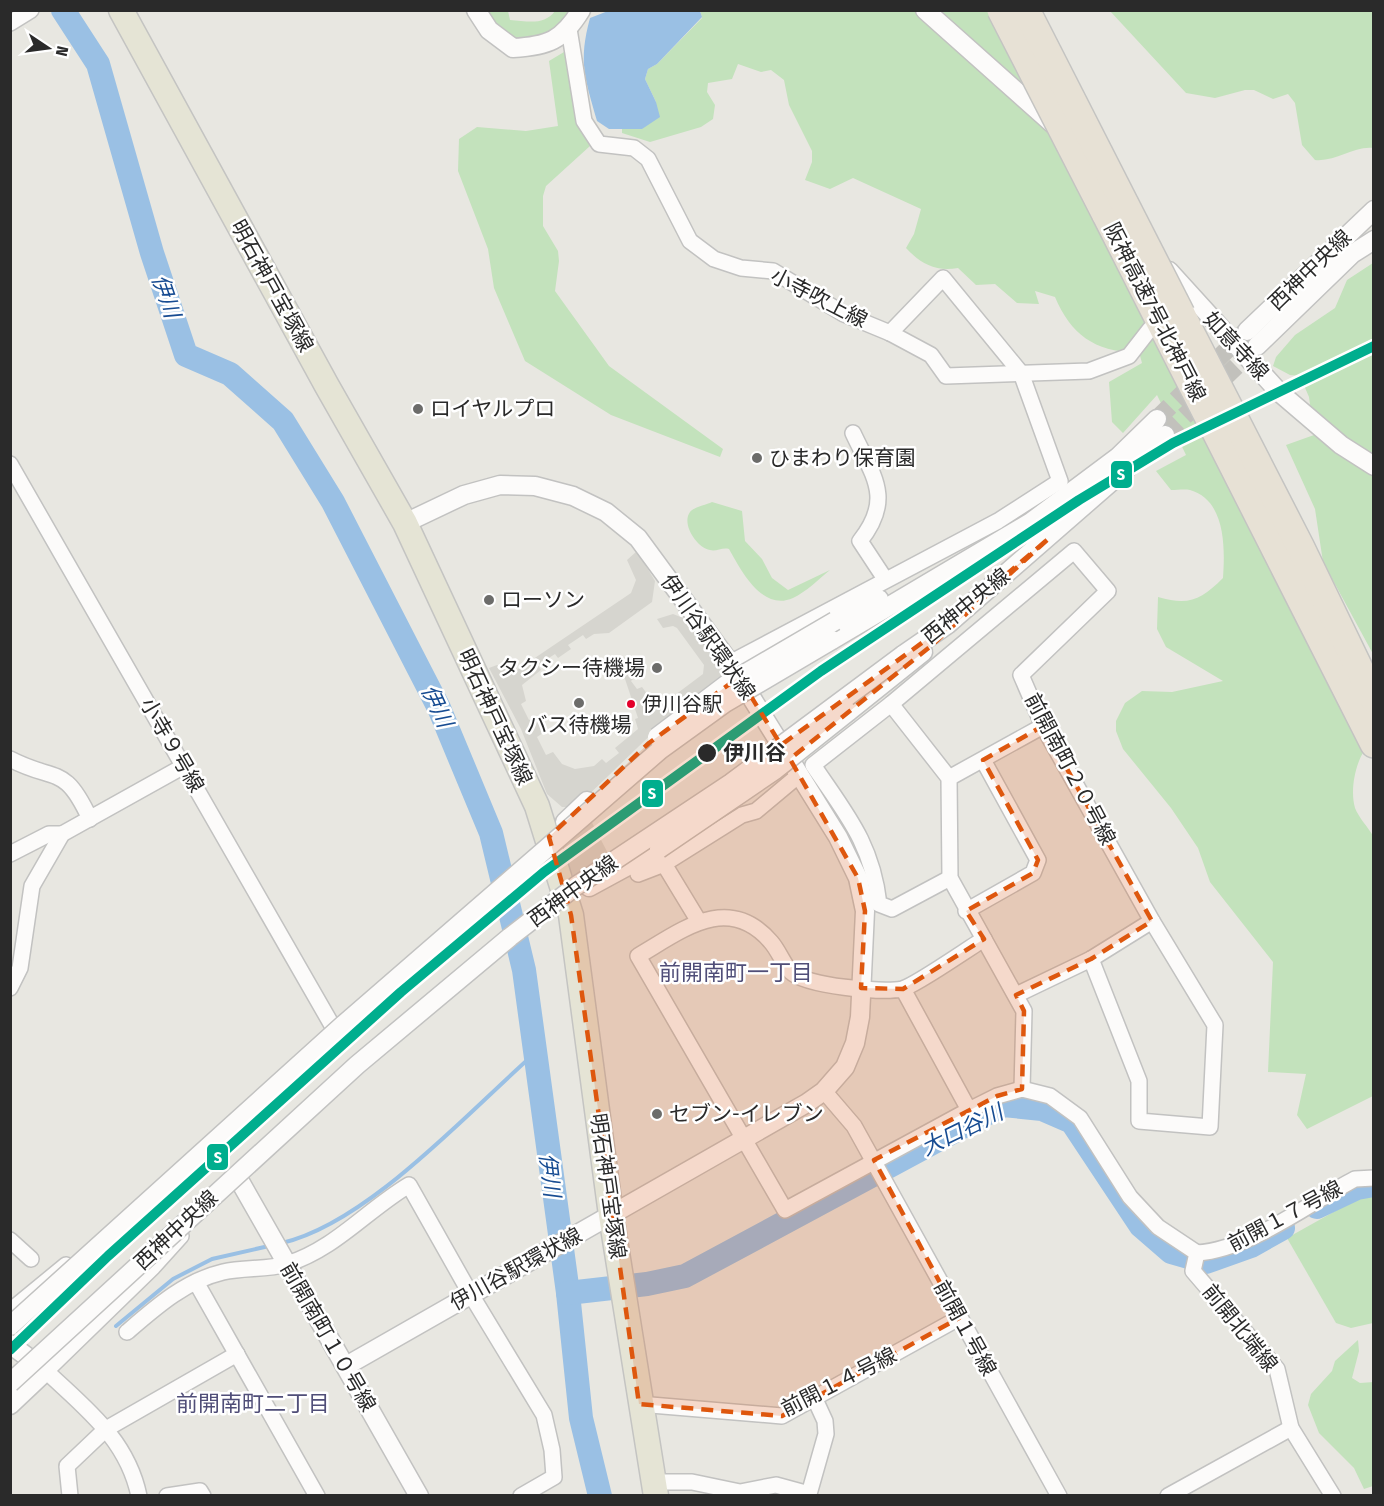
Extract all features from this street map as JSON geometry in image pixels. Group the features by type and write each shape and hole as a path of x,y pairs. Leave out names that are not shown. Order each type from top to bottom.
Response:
{"highway":[{"name":"阪神高速7号北神戸線","path":"1001,10 1374,744"},
{"name":"阪神高速7号北神戸線","path":"1026,10 1183,302 1374,699"}],"main road":[{"name":"明石神戸宝塚線","path":"121,10 327,386 405,523 537,806 543,844 560,907 606,1219 623,1288 639,1404 654,1489"}],"street":[{"path":"476,10 489,30 513,48 544,46 569,29 581,10"},
{"path":"925,10 1071,141 1183,302"},
{"name":"小寺吹上線","path":"569,29 584,122 599,144 634,148 648,159 690,241 714,259 741,268 773,271 844,314 890,333 931,355 946,376 1089,371 1129,356 1150,328"},
{"name":"西神中央線","path":"1374,210 1252,338 1352,254 1374,240"},
{"path":"730,663 998,521 1060,481 1021,373 943,278 890,333"},
{"name":"如意寺線","path":"1183,302 1279,392 1341,445 1374,466"},
{"name":"西神中央線","path":"10,1326 343,1024 537,859 660,750 725,703 1000,540 1077,489 1161,427 1047,540 948,624 731,783 576,886 510,937 357,1065 10,1383"},
{"path":"853,433 879,489 874,524 860,541 885,579"},
{"name":"小寺９号線","path":"10,464 333,1027"},
{"name":"伊川谷駅環状線","path":"346,1366 470,1293 744,1140 824,1091 845,1067 855,1042 861,988 865,911 858,878 838,837 730,663 638,538 606,512 573,496 535,486 500,485 464,495 405,523"},
{"path":"10,1311 109,1228 333,1027 446,931 543,844 649,743 727,684 835,621 1000,540"},
{"path":"638,874 776,770 931,646 1047,540"},
{"name":"前開南町２０号線","path":"950,878 892,909 879,904 876,874 866,845 813,765 891,704 1074,551 1108,591 1020,675 1042,726 1152,921 1215,1025 1210,1127 1139,1121 1139,1081 1091,959"},
{"path":"891,704 949,778 950,878 966,911 1024,1011 1022,1089"},
{"path":"949,778 1042,726"},
{"path":"10,759 66,780 81,799 90,819"},
{"path":"966,911 1033,873 1038,860 983,760"},
{"path":"10,854 49,834 62,834 184,766"},
{"path":"560,907 610,874 661,856 742,815 756,811 799,775"},
{"path":"10,988 20,968 32,886 62,834"},
{"path":"661,856 698,920"},
{"name":"西神中央線","path":"46,1371 153,1268 238,1178 458,986 560,907"},
{"path":"984,939 903,989 813,984 792,972 771,942 754,926 725,917 698,920 638,956 785,1210 879,1169 969,1110 997,1096 1022,1089 1050,1096 1080,1118 1130,1197 1158,1227 1197,1254"},
{"path":"1016,995 1091,959 1152,921"},
{"path":"903,989 969,1110"},
{"name":"前開１号線","path":"824,1091 854,1126 879,1169 1059,1496"},
{"name":"前開南町１０号線","path":"238,1178 419,1496"},
{"name":"前開１７号線","path":"1197,1254 1216,1252 1252,1237 1355,1179 1374,1178"},
{"path":"127,1332 175,1292 222,1272 284,1261 353,1229 409,1185 470,1293 544,1415 552,1450 554,1477 521,1496"},
{"path":"10,1240 31,1259"},
{"name":"前開北端線","path":"1197,1254 1193,1270 1277,1369 1291,1428 1333,1496"},
{"path":"196,1282 317,1496"},
{"name":"前開１４号線","path":"639,1404 782,1416 959,1318"},
{"path":"10,1344 46,1371 106,1429 134,1471 139,1496"},
{"path":"70,1496 68,1466 106,1429 237,1354"},
{"path":"10,1405 46,1371"},
{"path":"654,1489 692,1482 740,1492 776,1485 809,1494 826,1434 825,1422 814,1397"},
{"path":"1168,1496 1291,1428"},
{"path":"167,1496 200,1491 203,1496"}],"highlighted area":[{"path":"1047,540 931,646 790,759 858,878 865,911 861,988 903,989 984,939 966,911 1033,873 1038,860 983,760 1043,726 1152,921 1091,959 1016,995 1024,1011 1022,1089 997,1096 874,1160 959,1318 782,1416 639,1404 571,915 549,837 649,743 739,677 781,745 948,624"}],"green space":[{"path":"700,10 915,11 1048,127 1364,751 1356,771 1353,794 1355,808 1373,836 1373,1096 1307,1129 1297,1115 1306,1074 1268,1072 1273,962 1210,882 1198,848 1171,808 1123,749 1116,731 1116,721 1125,703 1142,691 1172,692 1223,681 1166,647 1157,629 1158,597 1186,601 1208,592 1223,578 1224,553 1221,527 1211,504 1202,495 1190,490 1171,490 1156,471 1186,455 1157,395 1123,433 1112,422 1109,382 1142,363 1139,352 1110,349 1087,339 1069,322 1055,297 1035,291 1039,304 1017,303 995,284 976,285 958,268 936,268 923,262 906,248 914,234 921,209 853,178 830,189 805,180 812,162 812,151 789,105 784,80 771,70 761,72 738,64 732,79 708,83 707,92 715,105 713,119 701,127 650,142 622,133 622,128 642,129 656,102 645,79 648,69 657,64 702,18"},
{"path":"481,11 508,11 510,20 529,22 546,19 555,11 572,11 558,25 545,33 537,36 509,38"},
{"path":"932,11 987,11 1034,97"},
{"path":"1110,11 1373,11 1373,148 1358,149 1330,159 1315,160 1302,145 1295,103 1288,94 1273,99 1254,90 1245,90 1215,98 1186,93"},
{"path":"564,52 570,59 580,129 590,146 546,186 543,196 543,226 558,251 555,291 609,366 723,449 720,457 611,415 525,361 494,288 488,249 458,171 459,139 477,127 526,131 558,126 549,61"},
{"path":"1373,263 1373,654 1323,562 1315,509 1286,445 1314,435 1309,397 1300,376 1290,375 1273,366 1276,357 1295,335 1335,308 1347,280"},
{"path":"712,502 742,511 745,541 762,559 772,578 788,590 830,570 808,589 793,598 782,601 762,594 746,577 729,549 705,548 692,535 688,523 690,512"},
{"path":"1364,1195 1373,1195 1373,1323 1351,1328 1336,1323 1287,1238"},
{"path":"1358,1340 1359,1351 1352,1378 1360,1383 1374,1382 1373,1486 1364,1489 1354,1468 1319,1433 1308,1405 1311,1394 1332,1371 1335,1361"}],"shaded area":[{"path":"637,551 655,581 652,602 609,633 594,634 586,639 583,635 568,645 571,649 558,658 555,654 538,665 541,670 522,685 526,701 521,704 529,720 535,717 543,733 537,737 546,755 553,752 562,764 575,769 594,766 602,759 606,763 619,753 615,748 638,729 635,719 638,718 619,661 625,657 634,669 635,677 631,681 637,689 642,687 651,699 659,702 667,701 703,674 704,665 677,628 673,626 663,628 657,619 673,614 683,618 730,675 666,720 576,807 562,807 547,794 521,729 489,668 497,665 517,670 631,593 636,580 627,560"},
{"path":"587,813 613,863 574,878 561,850 565,833"}],"water":[{"path":"608,11 700,11 702,17 657,64 648,69 645,79 660,117 642,129 609,129 597,121 584,70 584,47 590,18"}],"waterway":[{"name":"伊川","path":"63,10 98,64 152,253 186,355 230,374 283,421 333,502 439,708 491,833 524,970 568,1293 581,1418 600,1496"},
{"path":"282,1243 315,1232 382,1190 415,1163 534,1054"},
{"name":"大口谷川","path":"568,1293 647,1284 685,1276 1003,1105 1042,1109 1072,1122 1141,1226 1171,1252 1206,1262 1251,1246 1283,1228"},
{"name":"大口谷川","path":"1317,1207 1357,1188 1374,1185"},
{"path":"116,1326 173,1279 212,1259 269,1246"}],"tunnel":[{"path":"1157,419 1245,332"},
{"path":"1165,435 1256,347"}],"transit line":[{"name":"S","path":"10,1350 108,1256 401,992 544,872 821,671 1079,500 1173,443 1374,346"}],"place":[{"name":"ロイヤルプロ","path":"418,409"},
{"name":"ひまわり保育園","path":"757,458"},
{"name":"ローソン","path":"489,600"},
{"name":"タクシー待機場","path":"657,668"},
{"name":"バス待機場","path":"579,703"},
{"name":"伊川谷駅","path":"631,704"},
{"name":"伊川谷","path":"707,753"},
{"name":"セブン-イレブン","path":"657,1114"}],"district":[{"name":"前開南町一丁目","path":"736,972"},
{"name":"前開南町二丁目","path":"253,1403"}]}
